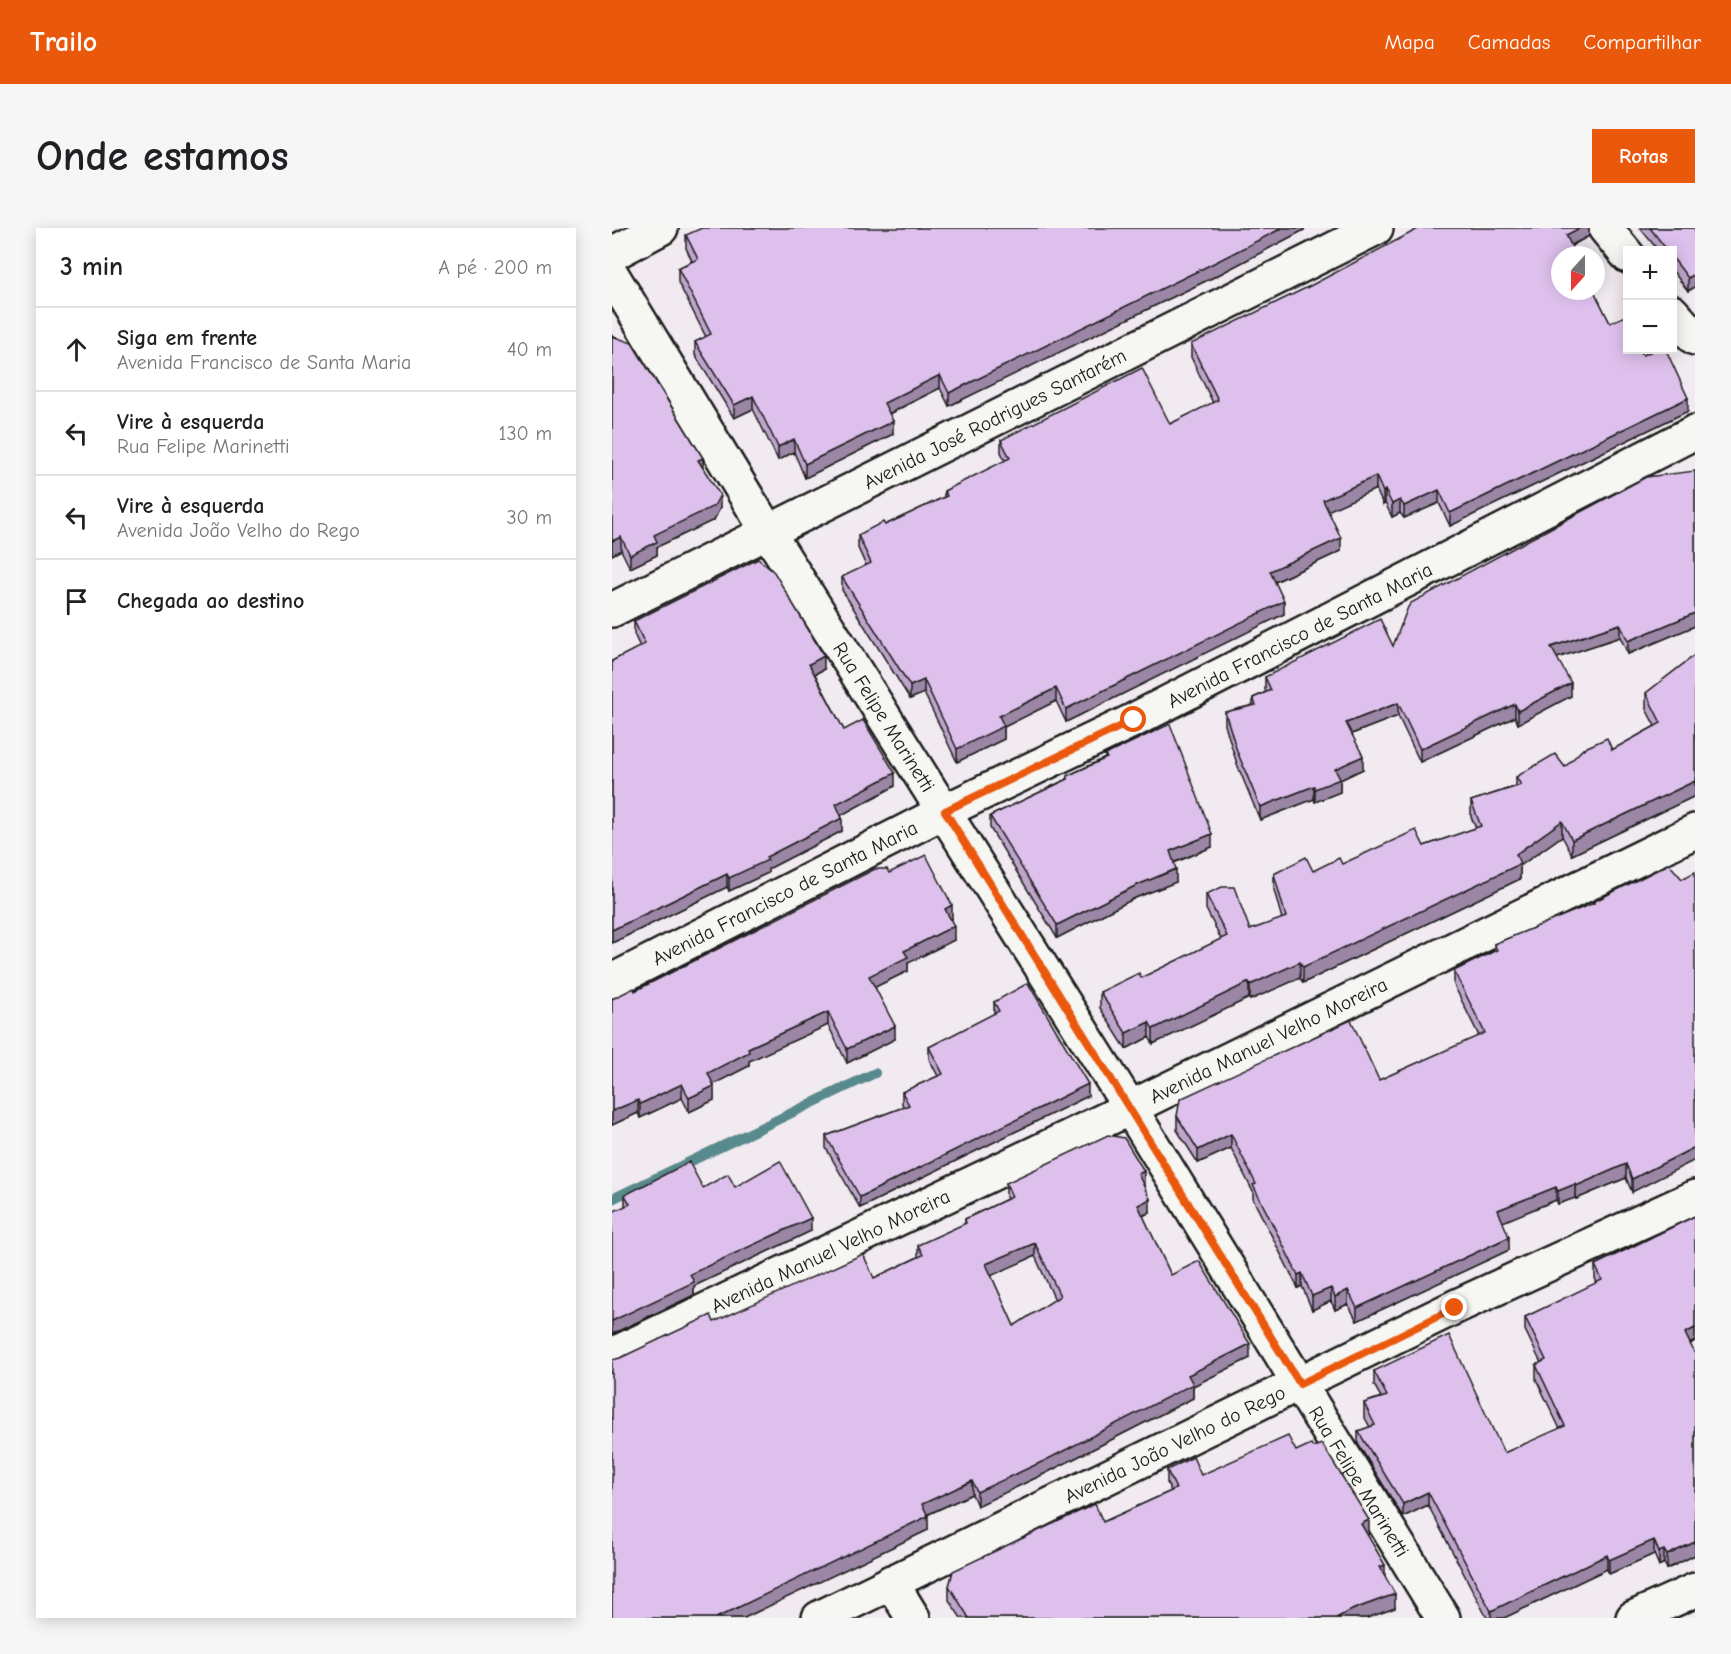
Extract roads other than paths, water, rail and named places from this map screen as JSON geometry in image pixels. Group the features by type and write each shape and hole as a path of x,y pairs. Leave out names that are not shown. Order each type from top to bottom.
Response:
{"street":[{"path":"612,254 661,228"},
{"name":"Avenida José Rodrigues Santarém","path":"612,610 1376,228"},
{"path":"1605,228 1623,250"},
{"name":"Rua Felipe Marinetti","path":"612,275 768,532 1130,1107 1443,1618"},
{"path":"1677,318 1695,338"},
{"name":"Avenida Francisco de Santa Maria","path":"612,981 945,811 1134,720 1695,432"},
{"name":"Avenida Manuel Velho Moreira","path":"612,1354 1130,1107 1695,831"},
{"name":"Avenida João Velho do Rego","path":"819,1618 1455,1308 1695,1197"},
{"path":"891,1582 913,1618"},
{"path":"1634,1618 1695,1590"}],"waterway":[{"path":"612,1199 875,1073"}]}
